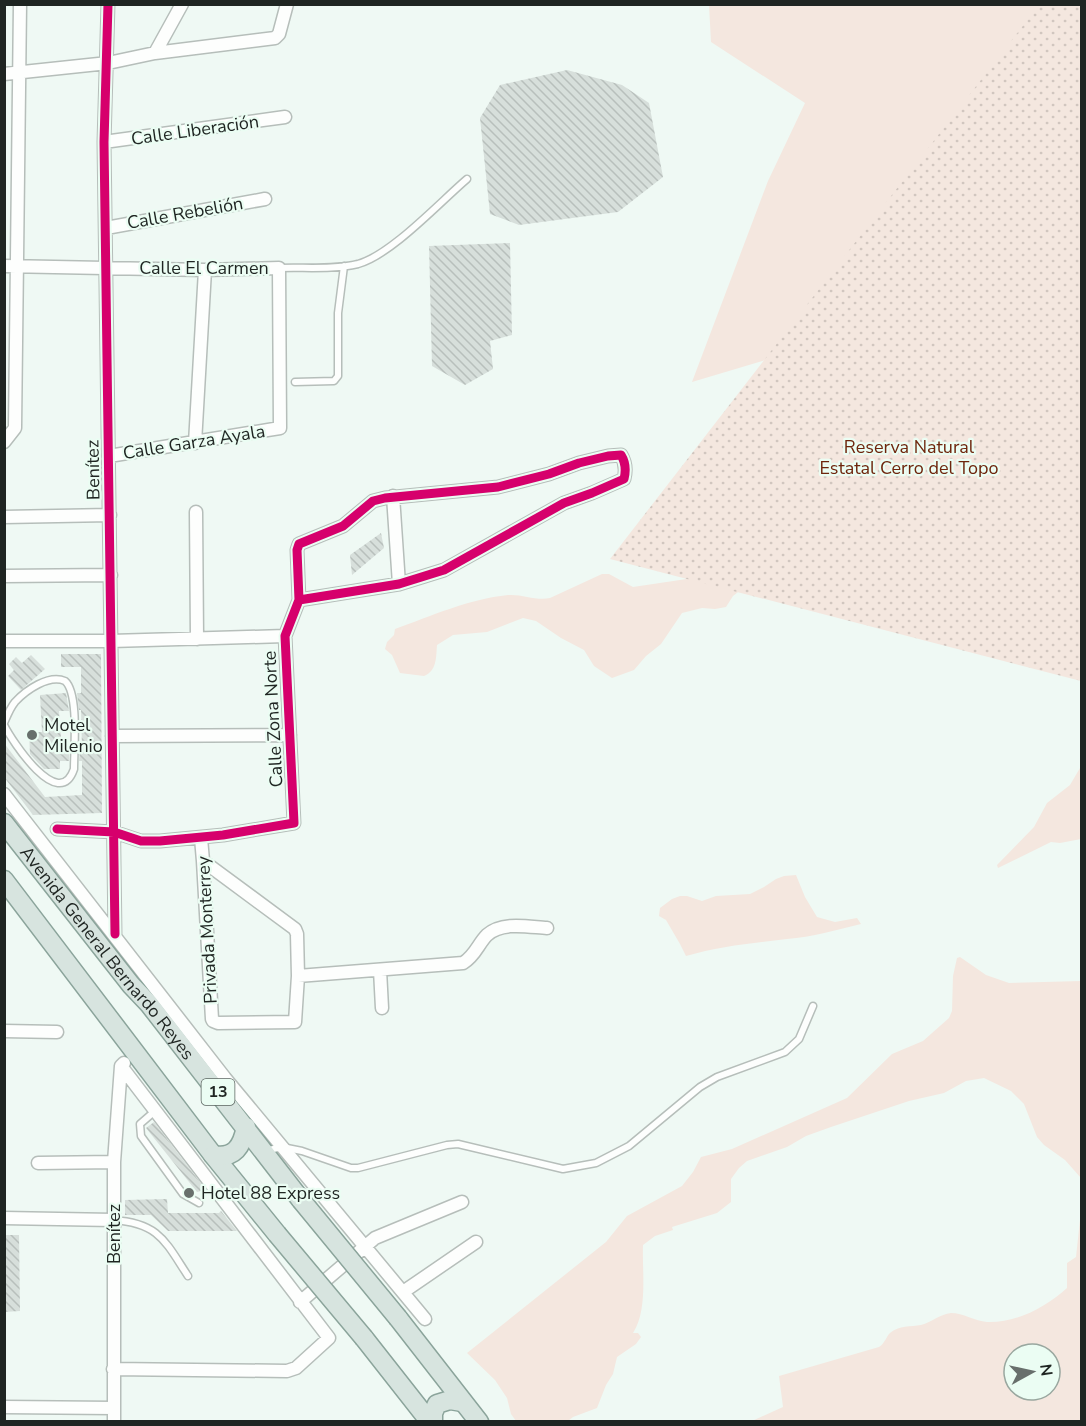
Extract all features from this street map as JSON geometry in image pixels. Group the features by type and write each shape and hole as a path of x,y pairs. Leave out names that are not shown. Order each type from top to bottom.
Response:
{"main road":[{"name":"Avenida General Bernardo Reyes","path":"4,823 131,985 219,1082 246,1127 273,1149 301,1200 398,1318 479,1422"},
{"name":"Avenida General Bernardo Reyes","path":"4,880 213,1155 432,1422"},
{"path":"213,1155 229,1155 236,1151 241,1145 246,1127"},
{"path":"432,1422 437,1404 450,1400 462,1402"}],"street":[{"path":"4,442 15,428 10,266 20,72 20,4"},
{"name":"Benítez","path":"108,4 104,142 115,934"},
{"path":"155,53 182,4"},
{"path":"4,74 108,63 155,53 275,38 279,34 287,4"},
{"name":"Calle Liberación","path":"104,142 285,117"},
{"name":"Calle Rebelión","path":"105,228 265,199"},
{"name":"Calle El Carmen","path":"10,266 205,270 279,268 280,428"},
{"path":"195,443 205,270"},
{"name":"Calle Garza Ayala","path":"109,456 280,428"},
{"path":"299,600 399,584 444,570 564,503 624,479 626,468 621,455 579,463 549,474 498,487 393,496 399,584"},
{"name":"Calle Zona Norte","path":"201,838 294,823 285,636 299,600 297,550 299,544 343,526 374,501 393,496"},
{"path":"196,512 197,639"},
{"path":"4,517 110,515"},
{"path":"4,576 111,575"},
{"path":"4,641 111,641 285,636"},
{"path":"112,736 290,735"},
{"path":"4,794 115,934 219,1082 273,1149 365,1245 425,1319"},
{"path":"57,829 114,832 150,842 201,838"},
{"name":"Privada Monterrey","path":"201,838 214,1022 295,1022 298,976"},
{"path":"203,861 295,929 298,976 463,963 475,952 487,935 497,928 505,926 547,928"},
{"path":"380,970 382,1008"},
{"path":"4,1031 57,1032"},
{"path":"113,1369 281,1372 296,1368 329,1338 121,1066 133,1050"},
{"name":"Benítez","path":"114,1422 114,1162 121,1066"},
{"path":"38,1163 114,1162"},
{"path":"300,1302 375,1238 462,1202"},
{"path":"4,1218 113,1220"},
{"path":"404,1292 476,1242"},
{"path":"4,1407 114,1408"}],"lane":[{"path":"279,268 344,266 365,262 388,248 467,178"},
{"path":"295,382 334,381 338,376 338,313 344,266"},
{"path":"55,678 65,681 70,689 73,707 74,769 70,776 62,782 57,782 42,775 13,742 4,724 17,700 47,679 55,678"},
{"path":"273,1149 302,1151 351,1168 447,1144 458,1144 563,1169 596,1163 629,1146 700,1087 717,1077 785,1052 799,1039 813,1006"},
{"path":"155,1111 140,1124 141,1136 183,1194 199,1203"},
{"path":"113,1220 135,1222 153,1229 173,1252 188,1276"}],"green space":[{"path":"709,5 1081,5 996,291 692,382 768,181 805,103 711,42"},
{"name":"Reserva Natural Estatal Cerro del Topo","path":"1039,5 1081,5 1081,681 610,559"},
{"path":"602,574 609,574 633,587 700,577 742,589 733,596 726,607 702,608 682,613 661,644 634,670 612,678 594,666 584,650 536,621 523,618 487,632 453,635 437,645 434,667 424,676 400,673 392,655 385,649 395,629 450,609 479,600 508,595 550,598"},
{"path":"1081,762 1081,839 1060,843 1051,842 998,868 997,865 1034,827 1047,803 1070,785"},
{"path":"796,875 817,917 835,922 857,918 861,924 815,935 723,947 686,956 666,920 659,916 660,908 680,896 702,901 716,896 750,894 776,879"},
{"path":"960,957 986,975 1009,983 1081,981 1081,1178 1065,1160 1037,1137 1024,1104 1011,1091 984,1078 966,1081 944,1093 909,1101 831,1127 806,1136 787,1147 747,1161 731,1179 731,1202 717,1213 672,1227 673,1230 655,1236 643,1245 641,1313 633,1333 638,1333 641,1337 636,1344 617,1357 613,1374 597,1408 568,1421 516,1421 511,1414 507,1398 495,1380 467,1353 606,1242 627,1216 682,1186 701,1157 732,1149 847,1098 892,1054 923,1041 949,1018 952,1011 953,976 957,958"},
{"path":"1080,1220 1081,1421 752,1421 783,1407 779,1376 879,1347 890,1333 897,1329 921,1325 951,1313 987,1322 1020,1317 1050,1301 1067,1288 1067,1263 1076,1257"}],"building":[{"path":"567,70 622,85 649,103 663,177 618,212 519,225 490,214 480,118 500,85"},
{"path":"510,243 512,335 490,341 493,369 465,385 432,366 429,246"},
{"path":"381,533 384,548 352,575 350,555"},
{"path":"61,654 101,654 102,813 33,815 4,777 4,743 45,797 82,795 82,761 79,761 80,749 82,749 81,710 79,710 77,693 81,693 81,667 61,667"},
{"path":"31,655 45,669 21,690 8,676 14,670 9,664 16,657 22,663"},
{"path":"66,693 69,711 59,711 62,752 69,751 69,761 60,761 60,769 44,769 30,754 29,732 42,732 40,695"},
{"path":"154,1122 206,1190 197,1192 146,1128"},
{"path":"167,1199 168,1213 219,1213 221,1211 237,1231 168,1231 151,1215 125,1215 125,1200"},
{"path":"4,1235 19,1235 20,1311 4,1312"}],"cycle path":[{"path":"108,4 104,142 115,934"},
{"path":"57,829 114,832 141,841 160,841 223,835 294,823 285,636 299,600 297,550 299,544 343,526 373,501 498,487 608,456 621,455 623,458 624,479 564,503 444,570 399,584 299,600"}],"place":[{"name":"Motel Milenio","path":"32,735"},
{"name":"Hotel 88 Express","path":"189,1193"}]}
